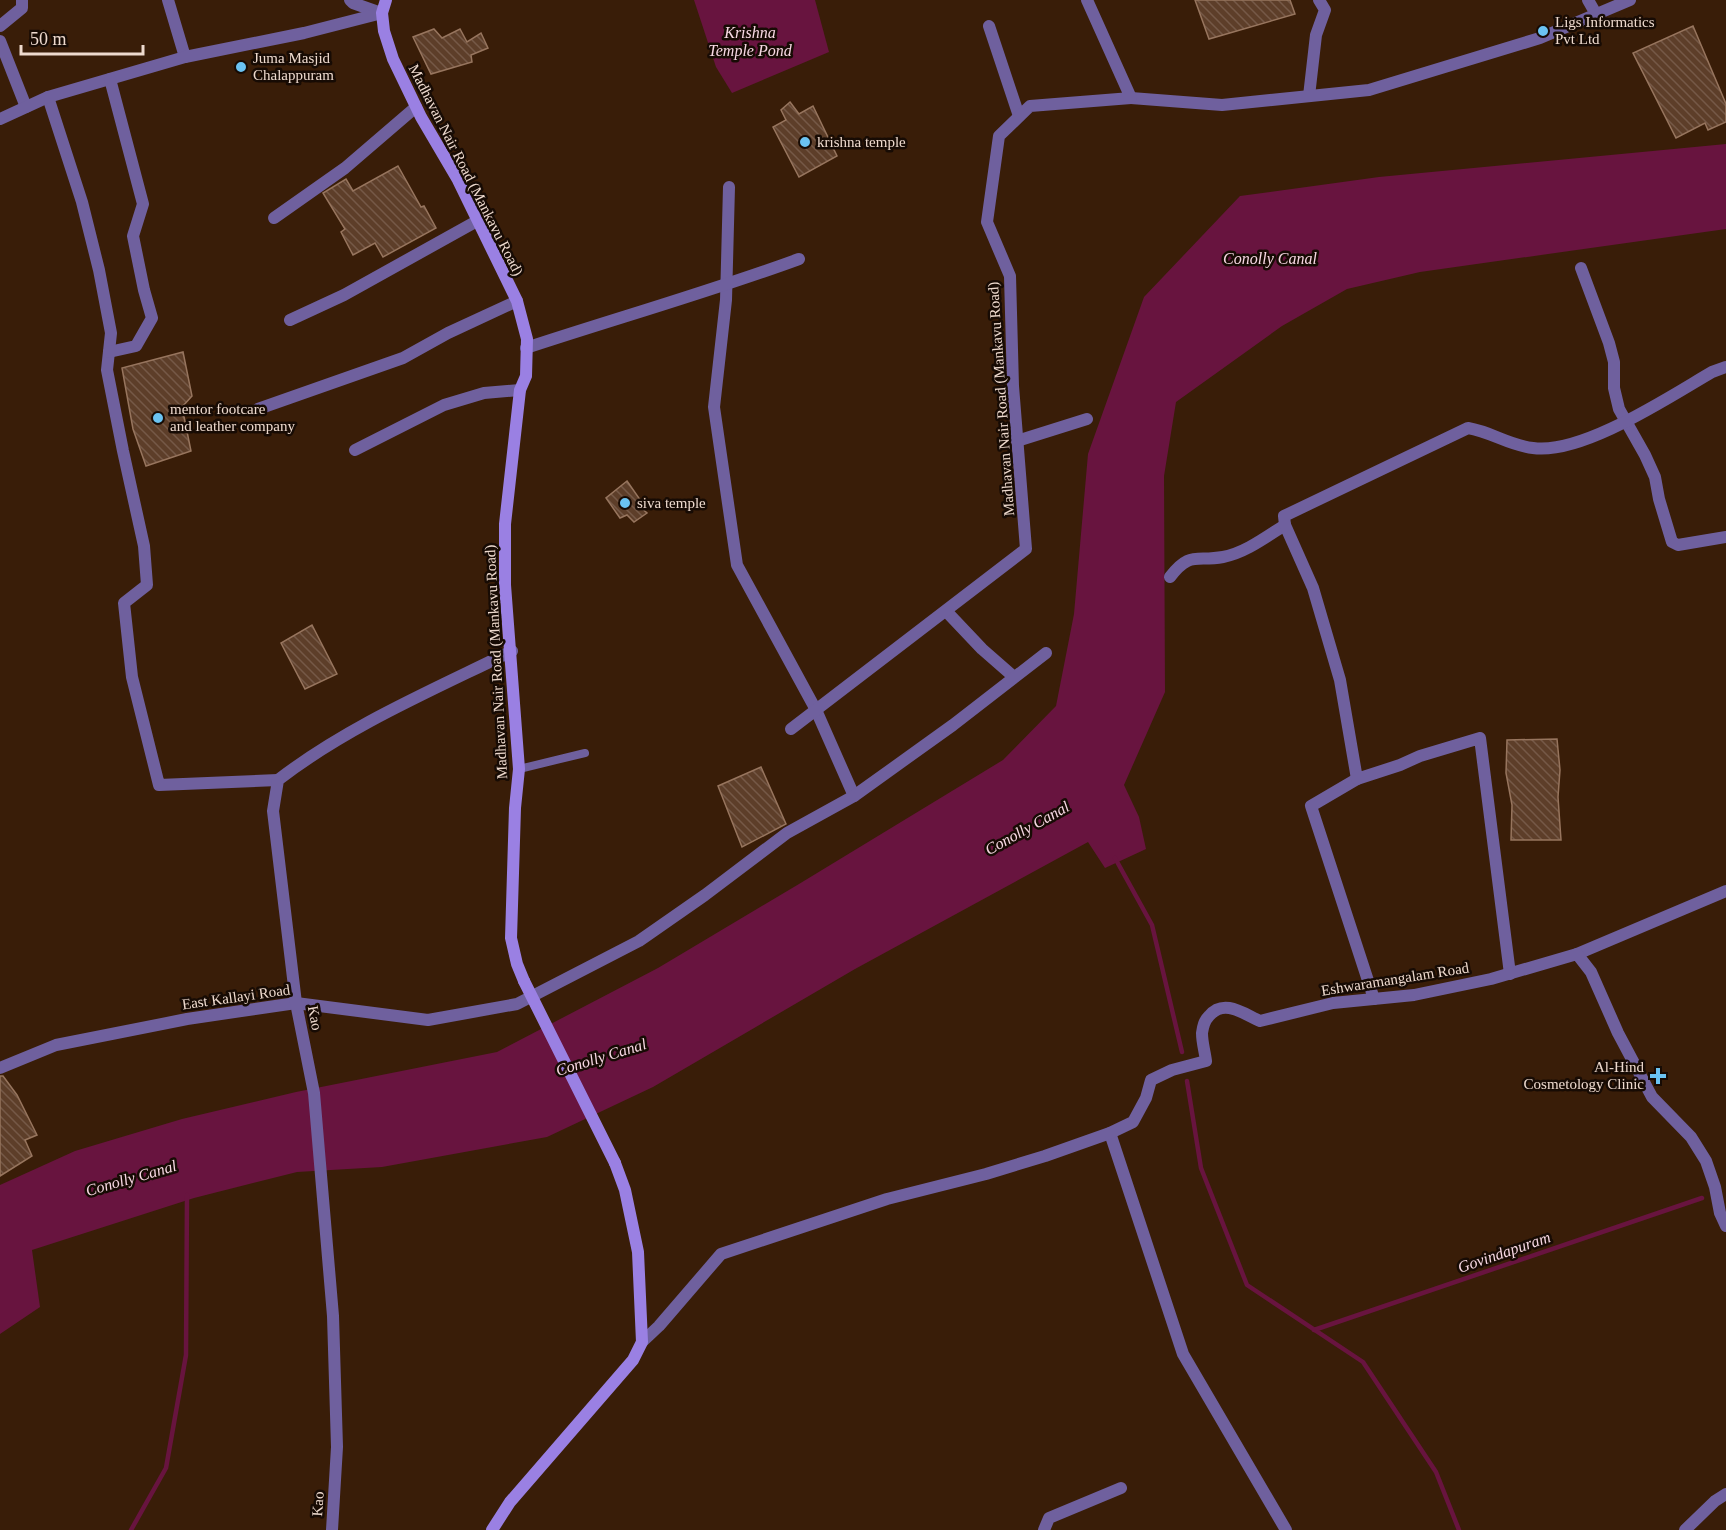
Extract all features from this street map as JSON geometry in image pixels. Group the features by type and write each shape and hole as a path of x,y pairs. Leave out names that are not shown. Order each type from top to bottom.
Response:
{"main road":[{"name":"Madhavan Nair Road (Mankavu Road)","path":"386,0 382,13 384,31 393,59 416,107 458,180 517,302 525,327 526,376 520,390 505,524 505,585 512,651 517,723 516,750 519,769 515,808 511,938 516,964 615,1163 626,1190 638,1252 642,1342"},
{"path":"492,1530 510,1502 633,1360 642,1342"}],"street":[{"path":"0,26 22,8 22,0"},
{"path":"168,0 185,57"},
{"path":"350,0 382,13"},
{"path":"1087,0 1131,98"},
{"path":"1309,96 1316,35 1325,10 1319,0"},
{"path":"1588,0 1596,14"},
{"name":"Madhavan Nair Road (Mankavu Road)","path":"791,729 1026,549 1012,386 1010,276 987,222 999,136 1029,106 1131,98 1222,105 1369,90 1540,38 1630,0"},
{"path":"0,119 48,97 185,57 304,33 382,13"},
{"path":"989,26 1019,116"},
{"path":"0,41 26,107"},
{"path":"109,352 135,346 153,318 144,290 133,236 143,204 110,79"},
{"path":"48,97 82,202 99,270 111,333 107,370 144,546 147,585 124,603 132,676 159,785 278,780 329,745 512,651"},
{"path":"274,218 345,168 416,107"},
{"path":"729,187 726,300 714,407 737,565 816,710 854,795"},
{"path":"290,320 344,295 477,220"},
{"path":"526,348 667,302 726,286 799,259"},
{"path":"1581,268 1609,343 1614,362 1614,388 1619,409 1655,477 1659,500 1672,542 1678,545 1726,537"},
{"path":"258,409 403,358 448,333 517,302"},
{"path":"1358,780 1340,680 1313,588 1285,525 1284,516 1468,428 1482,430 1511,444 1536,449 1562,448 1626,422 1712,372 1726,368"},
{"path":"355,450 444,405 484,393 520,390"},
{"path":"1017,441 1087,419"},
{"path":"1170,577 1180,563 1201,557 1223,557 1246,548 1285,525"},
{"path":"946,612 982,650 1014,678"},
{"name":"East Kallayi Road","path":"0,1068 56,1045 187,1019 296,1003 428,1020 517,1004 639,941 788,833 854,795 953,725 1046,653"},
{"path":"1374,999 1311,806 1358,780 1420,756 1480,738 1510,974"},
{"name":"Kao","path":"278,780 273,811 296,1003 314,1093 333,1316 337,1447 332,1530"},
{"name":"Eshwaramangalam Road","path":"1110,1133 1132,1122 1146,1098 1151,1080 1172,1070 1206,1061 1202,1041 1203,1024 1218,1008 1228,1007 1238,1010 1260,1021 1333,1003 1414,995 1510,974 1577,954 1726,891"},
{"path":"1577,954 1591,972 1618,1033 1652,1096 1691,1137 1706,1161 1715,1187 1720,1213 1726,1226"},
{"path":"642,1342 659,1326 722,1254 887,1199 986,1174 1110,1133 1184,1354 1286,1530"},
{"path":"1044,1530 1049,1518 1121,1488"},
{"path":"1685,1530 1714,1501 1726,1494"}],"lane":[{"path":"519,769 585,753"}],"water":[{"name":"Krishna Temple Pond","path":"694,0 815,0 829,52 732,93 716,67"},
{"name":"Conolly Canal","path":"1726,144 1726,229 1420,272 1347,289 1282,326 1176,402 1164,476 1165,692 1124,785 1139,817 1146,849 1105,868 1088,842 855,969 653,1087 547,1137 382,1167 297,1172 194,1198 32,1250 40,1307 0,1334 0,1185 75,1151 182,1119 296,1092 497,1052 658,968 1003,760 1056,706 1074,614 1088,454 1144,297 1240,196 1379,177"}],"building":[{"path":"1195,0 1290,0 1295,14 1209,39"},
{"path":"1693,26 1726,104 1726,122 1708,130 1705,123 1676,138 1633,53"},
{"path":"434,29 442,38 460,29 467,42 481,33 488,48 471,55 472,62 431,74 413,37"},
{"name":"krishna temple","path":"790,102 799,114 813,106 837,156 799,177 773,127 786,120 781,110"},
{"path":"398,166 421,207 424,206 436,228 383,257 375,243 353,255 341,232 345,229 323,193 346,179 353,191"},
{"name":"mentor footcare and leather company","path":"183,352 192,396 182,407 191,451 146,466 133,429 122,368"},
{"name":"siva temple","path":"627,481 641,501 639,506 647,513 634,522 627,515 620,518 606,498"},
{"path":"312,625 337,674 305,689 281,643"},
{"path":"1557,739 1561,840 1511,840 1512,805 1506,773 1507,740"},
{"path":"761,767 786,824 742,847 718,786"},
{"path":"0,1076 3,1076 17,1095 37,1135 25,1140 32,1156 0,1176"}],"waterway":[{"path":"1115,858 1152,925 1182,1052"},
{"path":"1187,1081 1201,1168 1247,1285 1363,1362 1436,1472 1459,1530"},
{"path":"131,1530 166,1468 186,1355 187,1195"},
{"name":"Govindapuram","path":"1314,1330 1702,1198"}],"place":[{"name":"Ligs Informatics Pvt Ltd","path":"1543,31"},
{"name":"Juma Masjid Chalappuram","path":"241,67"},
{"name":"krishna temple","path":"805,142"},
{"name":"mentor footcare and leather company","path":"158,418"},
{"name":"siva temple","path":"625,503"},
{"name":"Al-Hind Cosmetology Clinic","path":"1658,1076"}]}
